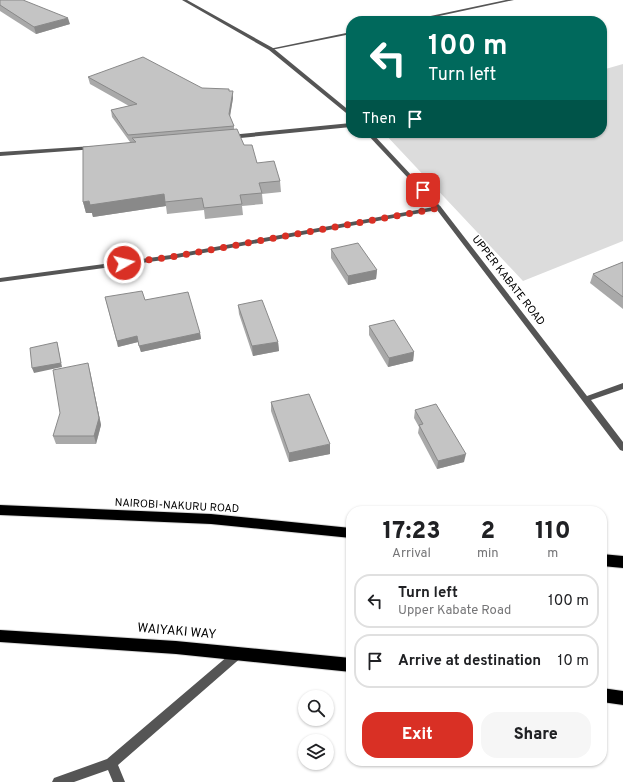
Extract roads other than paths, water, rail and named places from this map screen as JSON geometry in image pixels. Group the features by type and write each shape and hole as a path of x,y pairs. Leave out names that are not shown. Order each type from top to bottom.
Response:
{"highway":[{"name":"NAIROBI-NAKURU ROAD","path":"0,510 211,519 346,532"},
{"path":"607,560 623,562"},
{"name":"WAIYAKI WAY","path":"0,636 92,640 241,652 346,664"},
{"path":"607,696 623,698"}],"street":[{"path":"184,0 271,49 346,111"},
{"path":"434,16 512,0"},
{"path":"271,49 346,34"},
{"path":"227,137 346,126"},
{"name":"UPPER KABATE ROAD","path":"374,138 439,208 623,448"},
{"path":"0,154 102,148"},
{"path":"0,280 171,257 439,208"},
{"path":"586,399 623,386"},
{"path":"58,782 111,763 241,652"},
{"path":"111,763 119,782"}]}
